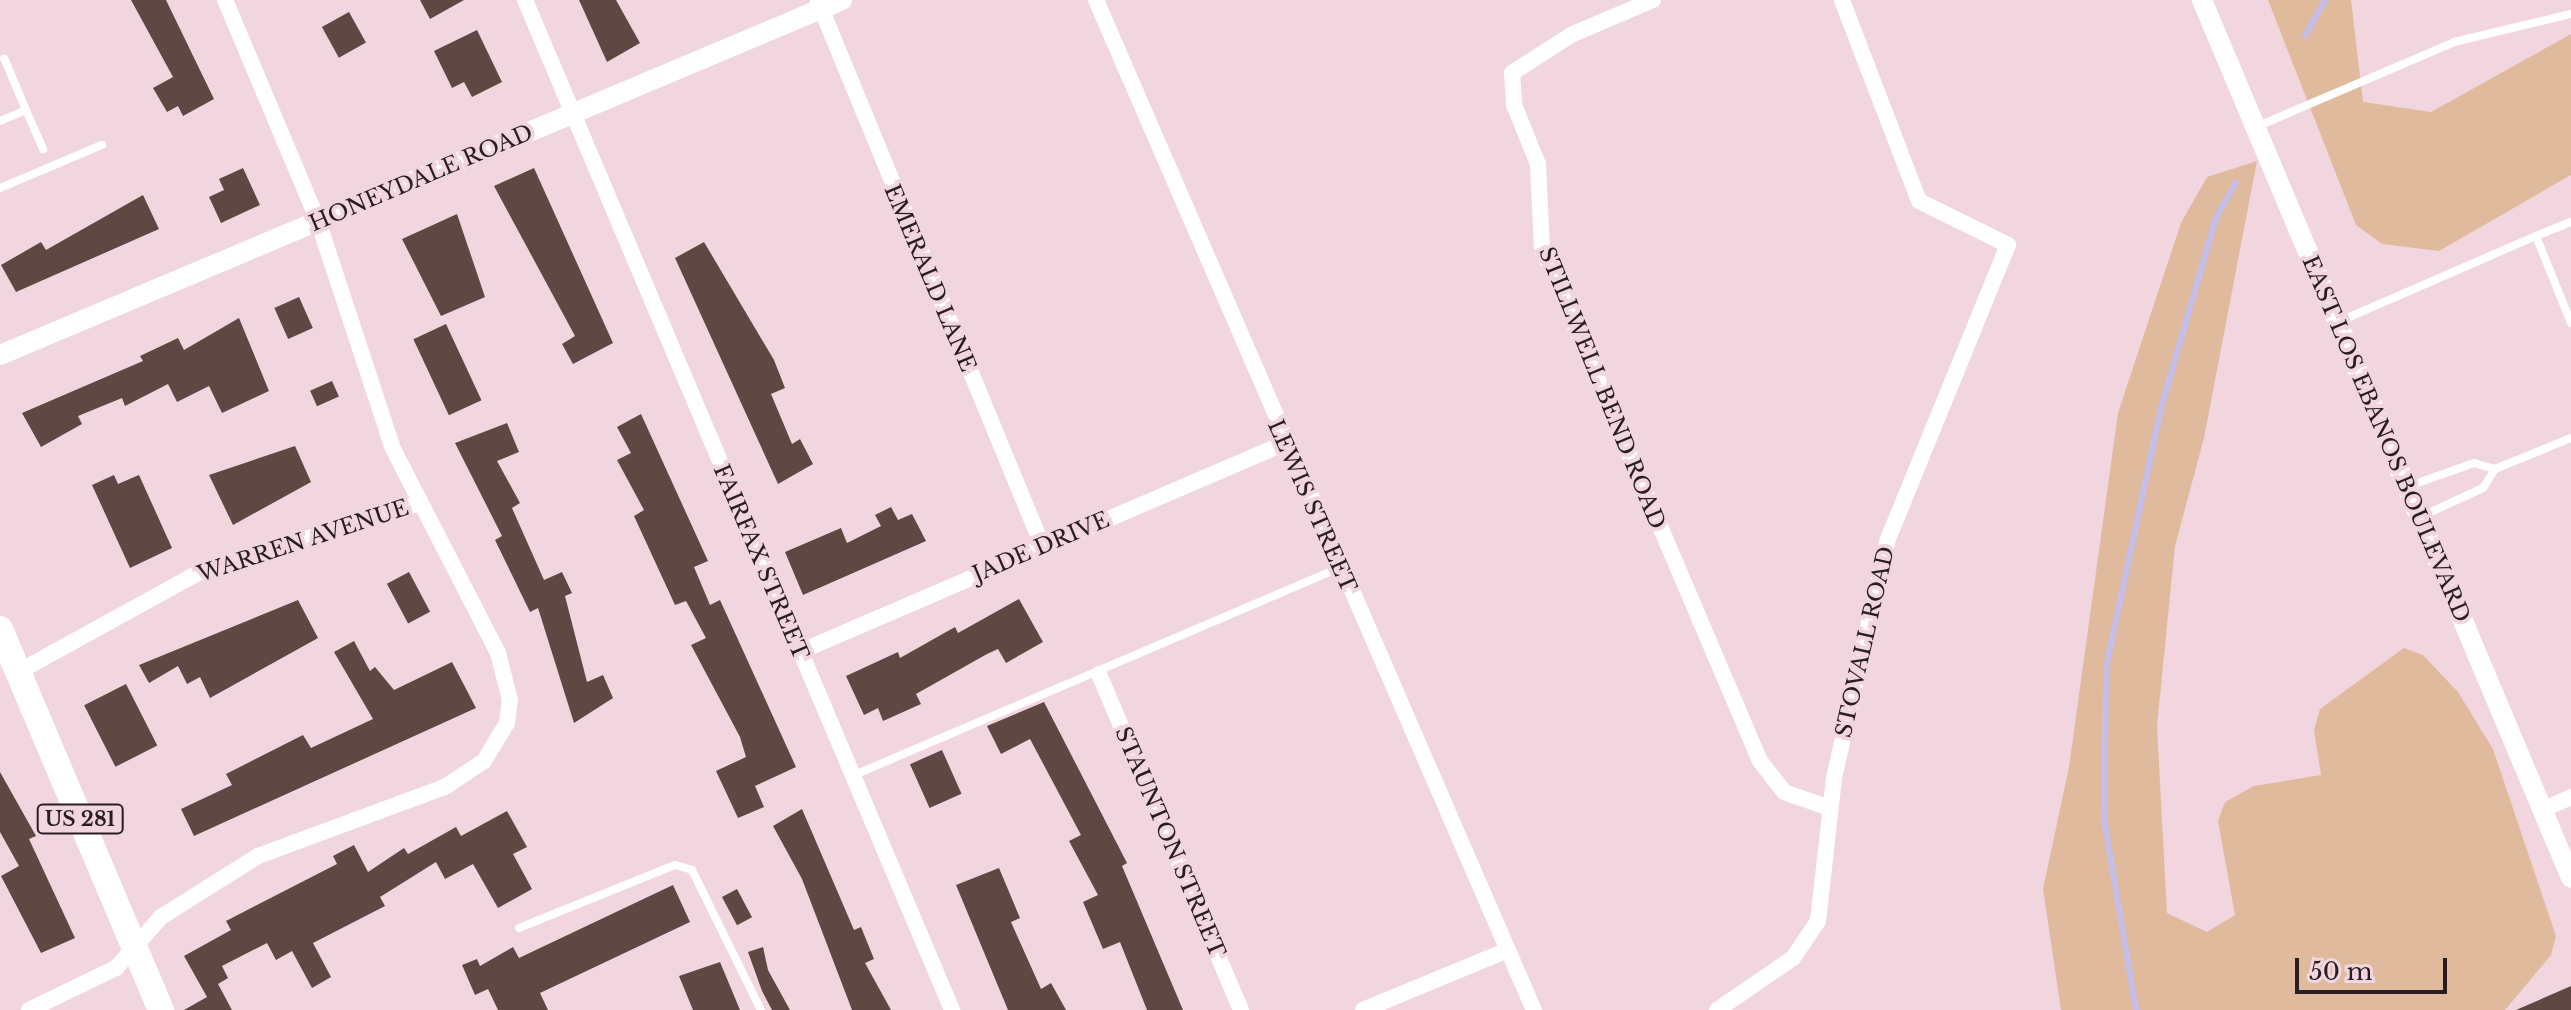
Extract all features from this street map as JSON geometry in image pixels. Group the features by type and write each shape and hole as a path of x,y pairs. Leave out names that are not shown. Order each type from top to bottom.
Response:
{"main road":[{"name":"US 281","path":"0,629 161,1010"}],"street":[{"path":"29,1010 116,968 161,917 234,869 445,787 499,743 510,700 506,677 393,449 318,221 225,0"},
{"name":"FAIRFAX STREET","path":"525,0 952,1010"},
{"name":"HONEYDALE ROAD","path":"0,355 572,114 818,5 842,0"},
{"name":"LEWIS STREET","path":"1096,0 1283,444 1534,1010"},
{"name":"STILLWELL BEND ROAD","path":"1653,0 1558,42 1512,73 1514,105 1538,164 1542,249 1760,761 1784,792 1830,808"},
{"name":"STOVALL ROAD","path":"1717,1010 1808,941 1823,897 1830,808 1888,539 2008,245 1919,201 1842,0"},
{"name":"EAST LOS EBANOS BOULEVARD","path":"2202,0 2571,878"},
{"name":"EMERALD LANE","path":"818,5 1042,545"},
{"name":"JADE DRIVE","path":"799,652 1283,444"},
{"name":"WARREN AVENUE","path":"18,672 200,572 420,503"},
{"name":"STAUNTON STREET","path":"1099,674 1241,1010"},
{"path":"2542,810 2571,797"},
{"path":"1363,1010 1508,950"}],"lane":[{"path":"2255,127 2454,42 2571,14"},
{"path":"4,58 43,149"},
{"path":"0,121 26,110"},
{"path":"0,188 102,145"},
{"path":"2337,322 2571,222"},
{"path":"2536,236 2571,323"},
{"path":"2420,517 2483,488 2495,469 2571,438"},
{"path":"2407,487 2474,463 2495,469"},
{"path":"852,776 1099,674 1339,568"},
{"path":"519,928 675,865 692,870 701,877 761,1010"}],"shaded area":[{"path":"2268,0 2351,0 2363,102 2431,112 2571,34 2571,175 2439,251 2382,244 2356,225"},
{"path":"2257,161 2204,438 2175,546 2157,726 2167,913 2207,932 2235,915 2218,821 2225,802 2254,786 2321,775 2314,730 2320,709 2404,648 2423,655 2458,692 2493,749 2556,936 2551,955 2505,1010 2061,1010 2043,889 2069,767 2118,413 2181,223 2207,177"}],"building":[{"path":"131,0 166,0 214,99 183,116 178,106 167,112 153,88 173,77"},
{"path":"420,0 464,0 430,19"},
{"path":"579,0 616,0 640,43 607,62"},
{"path":"349,12 366,43 339,58 322,27"},
{"path":"477,30 502,82 472,97 464,82 452,88 434,51"},
{"path":"243,168 260,205 221,223 209,197 224,190 219,179"},
{"path":"534,168 613,343 573,364 562,344 575,336 494,186"},
{"path":"143,195 159,229 16,292 1,265 41,242 46,250"},
{"path":"457,214 485,297 441,316 402,239"},
{"path":"704,242 774,360 785,388 771,394 792,444 800,439 813,464 778,484 675,258"},
{"path":"299,297 313,328 288,339 274,308"},
{"path":"239,318 269,391 222,413 209,386 177,402 168,384 125,406 122,398 78,416 82,424 41,447 22,413 143,361 140,356 178,338 184,350"},
{"path":"446,324 481,400 449,415 413,339"},
{"path":"332,381 339,397 317,406 310,391"},
{"path":"641,414 708,561 694,567 710,605 720,600 796,767 755,786 764,807 738,818 716,771 746,757 740,737 691,645 706,638 686,601 675,605 634,516 644,510 617,460 631,453 617,427"},
{"path":"507,423 519,452 497,461 520,503 512,508 544,580 562,572 572,593 565,596 587,682 603,675 613,698 574,723 538,608 530,612 495,540 502,536 455,443"},
{"path":"295,446 311,482 233,525 209,475"},
{"path":"114,475 118,484 139,475 172,548 130,568 92,485"},
{"path":"891,507 898,520 912,514 926,541 803,595 785,552 841,528 847,543 881,526 875,515"},
{"path":"409,572 430,612 408,623 387,584"},
{"path":"1019,599 1043,642 1006,663 998,649 987,654 916,694 921,704 883,721 878,708 864,715 846,676 898,652 900,658 955,627 958,633"},
{"path":"298,600 318,638 210,698 200,677 187,684 178,666 149,683 139,665"},
{"path":"354,641 370,671 375,667 394,690 452,662 476,708 194,836 181,809 232,785 226,774 303,735 311,748 373,719 334,652"},
{"path":"126,684 157,745 115,767 84,705"},
{"path":"1044,702 1127,863 1122,866 1183,1010 1147,1010 1120,942 1103,949 1083,902 1098,895 1069,841 1081,835 1030,739 1001,754 987,726"},
{"path":"942,750 962,794 930,808 910,764"},
{"path":"0,772 36,836 29,839 75,938 41,953 1,876 19,866 0,832"},
{"path":"802,809 854,930 861,927 874,959 865,963 891,1010 852,1010 802,879 773,826"},
{"path":"507,811 527,847 513,854 532,889 498,908 473,864 445,879 436,862 380,897 385,906 313,943 331,977 312,988 292,951 276,960 267,943 222,966 228,978 218,984 232,1010 184,1010 207,997 184,956 231,930 226,921 337,864 333,856 354,845 368,872 404,848 408,854 456,827 461,836"},
{"path":"999,868 1020,918 1011,922 1041,989 1051,983 1066,1010 1008,1010 956,885"},
{"path":"673,885 690,922 540,993 548,1010 498,1010 488,989 475,995 462,965 477,959 480,966 513,947 519,958"},
{"path":"737,889 752,917 737,925 722,897"},
{"path":"763,947 768,970 790,1010 772,1010 762,991 748,952"},
{"path":"720,962 740,1010 693,1010 679,976"},
{"path":"2571,986 2571,1010 2516,1010"}],"waterway":[{"path":"2305,36 2325,0"},
{"path":"2136,1010 2104,818 2106,667 2161,408 2216,218 2236,182"}]}
